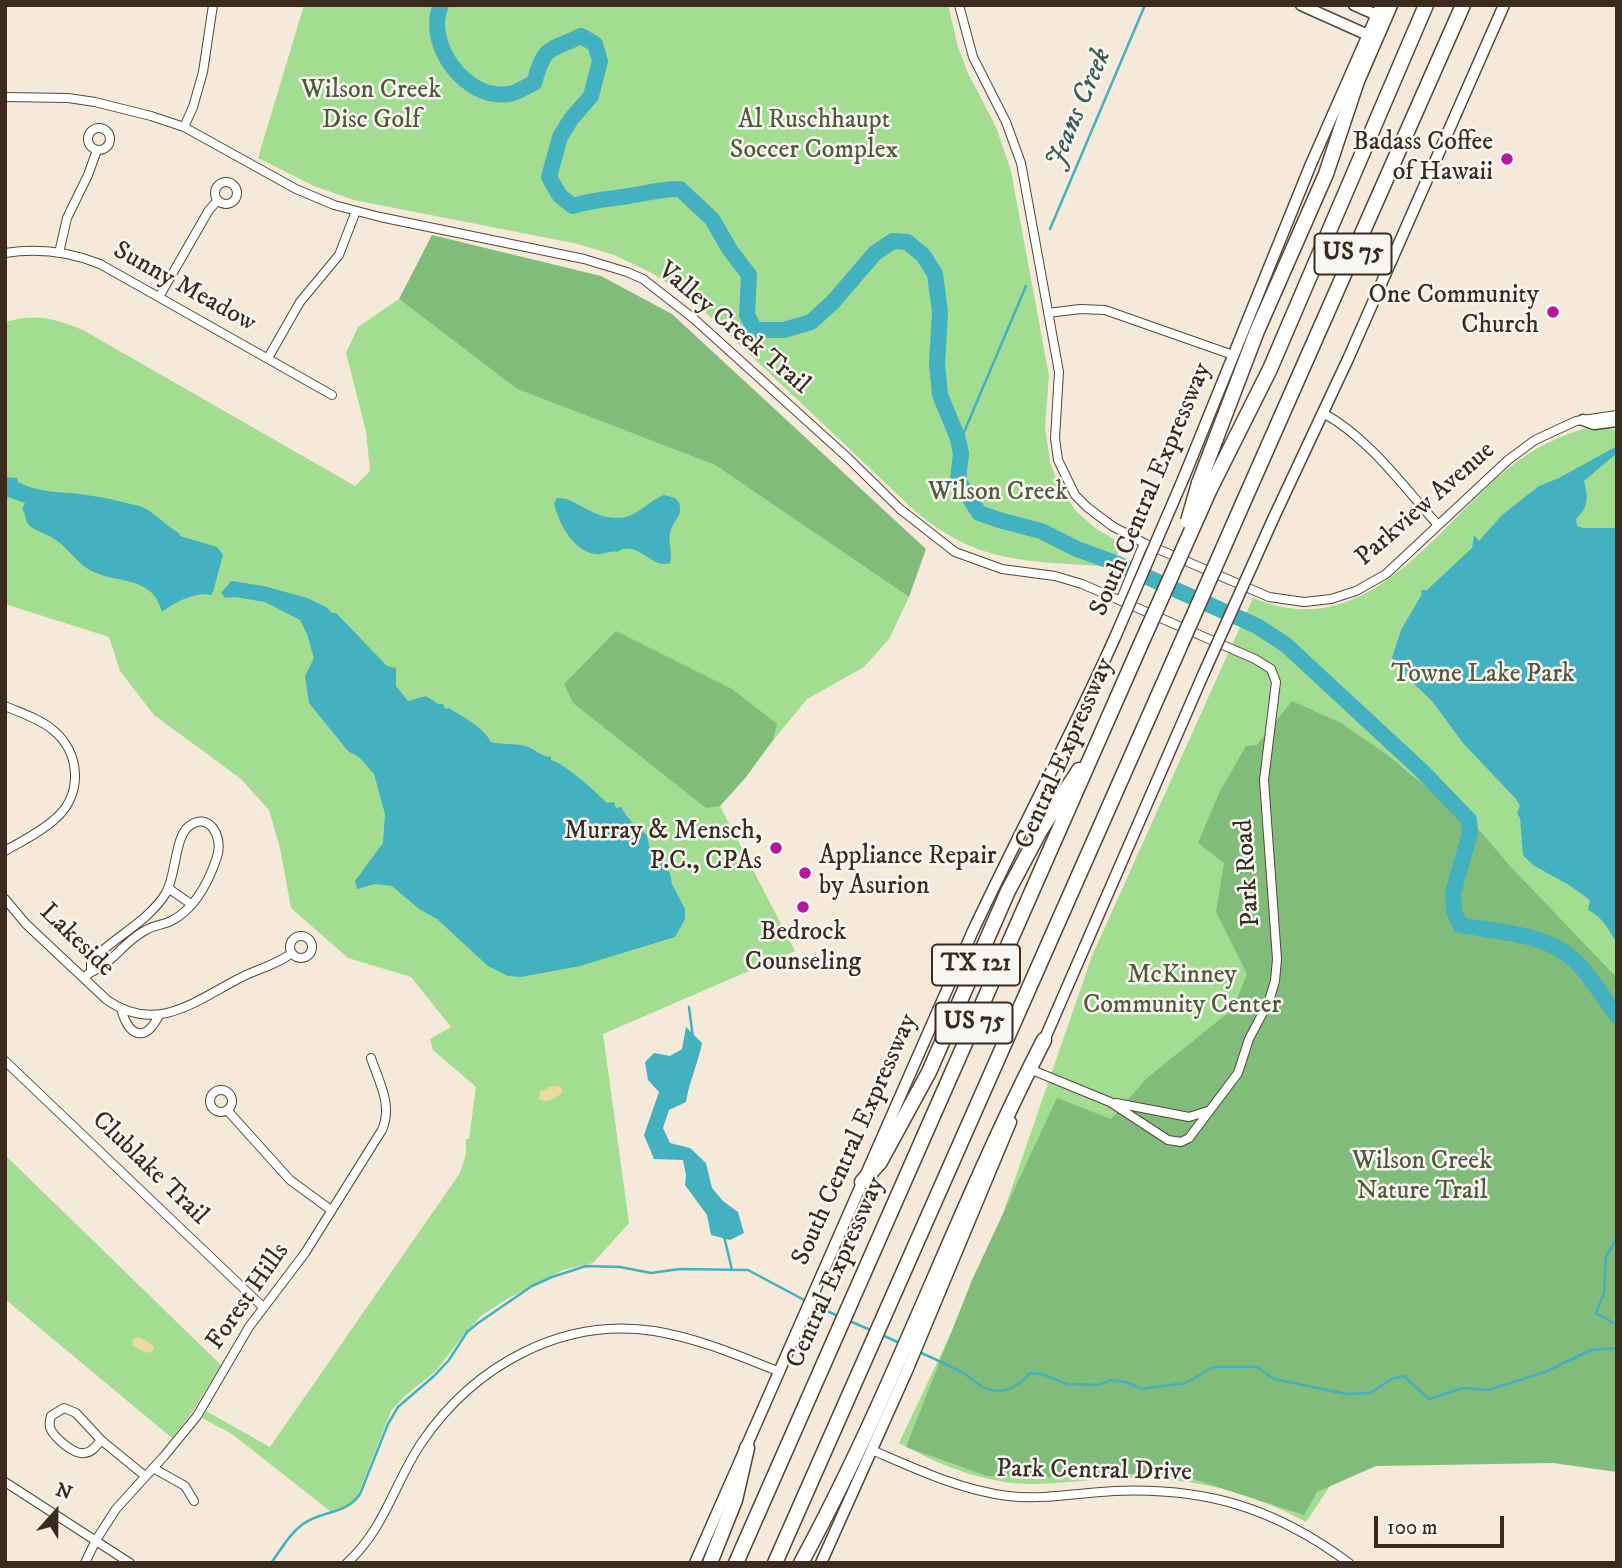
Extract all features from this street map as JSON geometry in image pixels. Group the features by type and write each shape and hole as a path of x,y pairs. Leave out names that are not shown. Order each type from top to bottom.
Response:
{"highway":[{"path":"1205,486 1257,331 1326,174 1357,80 1390,5"},
{"name":"Central Expressway","path":"736,1563 1172,573 1205,486 1270,369 1426,5"},
{"name":"US 75","path":"775,1563 1463,5"},
{"name":"TX 121","path":"862,1182 880,1162 929,1072 1008,891 1040,831 1066,788 1094,750"},
{"path":"801,1563 901,1369 1006,1114 1044,1040"},
{"path":"710,1563 735,1500 747,1448"}],"main road":[{"path":"1301,5 1368,36"},
{"path":"1354,5 1379,10"},
{"path":"917,1333 1203,676 1504,5"},
{"name":"South Central Expressway","path":"695,1563 977,922 1070,737 1116,635 1184,477 1311,164 1379,10"},
{"path":"1583,420 1594,424 1617,421"},
{"path":"821,1563 872,1450 901,1369"}],"street":[{"path":"184,127 203,72 213,5"},
{"name":"Parkview Avenue","path":"959,5 973,57 1006,122 1017,151 1059,372 1055,438 1062,472 1075,495 1112,526 1144,543 1256,592 1281,600 1304,602 1331,598 1356,591 1386,574 1522,448 1548,433 1583,420 1617,415"},
{"name":"Valley Creek Trail","path":"5,97 68,98 151,116 184,127 296,189 356,211 584,259 643,279 693,318 848,458 900,509 955,552 1002,569 1071,580 1227,646"},
{"path":"59,253 70,210 88,176 97,150"},
{"path":"159,297 209,210 218,200"},
{"path":"268,358 300,302 339,255 356,211"},
{"name":"Sunny Meadow","path":"5,253 59,253 100,264 332,395"},
{"path":"1048,313 1080,309 1105,310 1233,355"},
{"path":"1323,413 1338,421 1366,445 1437,525"},
{"path":"1121,599 1144,543"},
{"name":"Park Road","path":"1032,1070 1110,1102 1168,1140 1181,1142 1189,1138 1238,1073 1249,1039 1269,1002 1275,981 1277,959 1264,779 1275,675 1266,664 1227,646"},
{"path":"5,706 43,723 56,732 71,752 76,777 72,795 58,817 5,851"},
{"path":"83,978 91,970 99,969 121,947 140,934 171,921 191,904 207,883 220,849 219,835 210,825 193,824 183,833 168,888 146,916 91,961 91,970"},
{"path":"168,888 191,904"},
{"name":"Lakeside","path":"5,900 26,924 107,1000 121,1009 139,1014 159,1015 193,1004 245,975 278,963 292,953"},
{"name":"Lakeside","path":"121,1009 126,1025 135,1032 150,1029 159,1015"},
{"name":"Forest Hills","path":"85,1563 116,1509 197,1416 263,1307 301,1259 386,1121 387,1104 371,1058"},
{"name":"Clublake Trail","path":"5,1060 263,1307"},
{"path":"1110,1102 1189,1117 1208,1111"},
{"path":"227,1110 285,1175 331,1210"},
{"path":"347,1563 378,1527 412,1458 440,1418 482,1376 526,1350 591,1332 652,1331 711,1345 780,1373"},
{"path":"101,1440 90,1451 79,1453 52,1431 50,1419 58,1410 70,1409 101,1440 145,1476"},
{"name":"Park Central Drive","path":"872,1450 957,1485 1007,1496 1052,1497 1143,1490 1193,1493 1217,1498 1259,1511 1287,1524 1349,1563"},
{"path":"153,1468 182,1483 194,1501"},
{"path":"5,1482 130,1563"}],"green space":[{"path":"304,5 948,5 958,47 968,73 996,127 1011,171 1049,376 1045,427 1050,462 1060,488 1076,511 1095,528 1122,544 1112,567 1008,557 962,542 938,529 914,510 707,314 678,290 650,272 614,255 578,244 354,200 314,186 258,158"},
{"path":"432,235 601,276 672,314 926,549 909,597 715,465 517,389 399,299"},
{"path":"399,299 517,389 715,465 909,597 889,639 864,667 807,699 720,806 795,951 603,1034 629,1223 593,1263 563,1270 507,1299 481,1316 437,1370 391,1411 357,1497 347,1506 330,1511 232,1434 202,1418 206,1411 270,1447 460,1173 466,1154 466,1139 469,1139 476,1087 433,1050 430,1039 451,1027 411,977 348,958 291,908 280,848 269,810 241,779 154,715 120,671 109,637 5,604 5,322 36,317 63,322 83,330 355,486 370,471 366,431 346,353 358,327"},
{"path":"1590,427 1617,430 1617,1394 1392,1393 1306,1522 1258,1500 1184,1482 1132,1478 1029,1484 1004,1482 950,1467 899,1443 971,1291 1001,1219 1092,956 1253,598 1294,609 1331,606 1365,594 1426,548 1482,492 1519,460 1548,443"},
{"path":"616,631 732,689 777,724 773,740 746,777 720,806 706,808 573,703 564,684"},
{"name":"Wilson Creek Nature Trail","path":"1292,701 1341,723 1386,754 1482,833 1617,978 1617,1472 1553,1463 1376,1466 1317,1492 1304,1515 1172,1472 1063,1477 987,1476 906,1447 972,1280 1057,1098 1111,1119 1147,1078 1233,1009 1247,974 1216,912 1224,863 1198,843 1219,793 1246,746 1257,745"},
{"path":"5,1155 221,1365 193,1411 172,1438 5,1299"}],"sand":[{"path":"559,1086 563,1091 555,1098 548,1101 539,1099 540,1092"},
{"path":"139,1337 154,1346 153,1351 147,1353 132,1345 133,1339"}],"water":[{"path":"1617,446 1617,453 1584,481 1586,502 1576,519 1577,526 1583,528 1617,528 1617,944 1608,928 1588,910 1590,900 1533,865 1523,855 1520,818 1517,813 1520,806 1516,799 1463,743 1432,701 1392,658 1401,630 1422,594 1421,590 1427,590 1472,548 1474,535 1479,541 1502,515 1539,486"},
{"path":"5,477 17,478 18,482 26,486 43,490 93,496 139,506 154,514 180,536 217,547 223,555 213,592 211,595 185,599 162,612 157,600 142,586 88,569 56,540 30,526 22,509 25,503 5,496"},
{"path":"664,495 675,498 680,511 670,533 670,563 663,564 631,549 598,554 587,552 573,542 559,519 554,503 557,498 564,498 595,513 615,518 636,513"},
{"path":"231,581 264,586 307,598 326,607 336,613 387,666 396,668 396,686 408,701 426,696 472,723 491,742 525,746 551,757 551,760 573,773 607,803 614,802 616,808 621,807 632,822 647,835 649,846 670,873 672,884 685,909 685,919 675,937 580,966 521,977 508,976 488,966 437,919 419,909 392,886 375,884 357,889 355,881 383,843 385,814 374,774 359,757 348,751 309,703 305,676 314,658 300,620 265,602 225,598 221,593"},
{"path":"686,1027 702,1043 686,1102 669,1110 663,1128 670,1143 690,1148 706,1163 712,1188 738,1212 744,1233 730,1240 711,1235 707,1215 685,1185 683,1160 654,1159 644,1135 659,1092 648,1080 645,1062 654,1053 670,1056 682,1049"}],"waterway":[{"name":"Wilson Creek","path":"441,5 437,20 438,36 452,67 478,89 493,94 509,94 534,83 541,61 555,48 581,36 595,44 600,61 591,96 560,137 549,177 560,196 573,206 654,191 680,189 712,219 749,275 747,315 755,330 784,330 811,322 833,302 875,253 893,241 907,242 923,255 935,274 940,312 937,363 940,395 961,453 958,480 979,513 1041,531 1077,549 1118,564 1257,626 1286,645 1422,771 1469,820 1470,833 1453,893 1454,911 1460,925 1520,935 1563,951 1586,973 1617,1016"},
{"name":"Jeans Creek","path":"1050,229 1145,5"},
{"name":"Jeans Creek","path":"959,444 1026,286"},
{"path":"689,1007 693,1038"},
{"path":"724,1236 732,1270"},
{"path":"1617,1239 1606,1256 1604,1293 1596,1313 1617,1325"},
{"path":"271,1563 289,1537 303,1524 354,1501 360,1494 388,1424 398,1407 449,1360 467,1332 532,1286 586,1266 620,1267 651,1273 680,1269 748,1270 806,1301"},
{"path":"812,1304 838,1316"},
{"path":"847,1320 873,1331"},
{"path":"882,1335 902,1344"},
{"path":"917,1351 995,1391 1014,1387 1030,1373 1042,1374 1067,1384 1098,1385 1111,1380 1126,1382 1142,1389 1186,1383 1213,1367 1257,1367 1274,1379 1346,1394 1370,1393 1392,1379 1404,1376 1429,1399 1463,1388 1488,1390 1545,1372 1591,1350 1617,1348"}],"place":[{"name":"Badass Coffee of Hawaii","path":"1507,159"},
{"name":"One Community Church","path":"1553,312"},
{"name":"Murray & Mensch, P.C., CPAs","path":"776,848"},
{"name":"Appliance Repair by Asurion","path":"805,873"},
{"name":"Bedrock Counseling","path":"803,907"}],"park label":[{"name":"Wilson Creek Disc Golf","path":"371,107"},
{"name":"Al Ruschhaupt Soccer Complex","path":"814,137"},
{"name":"Towne Lake Park","path":"1483,676"},
{"name":"McKinney Community Center","path":"1182,992"}]}
